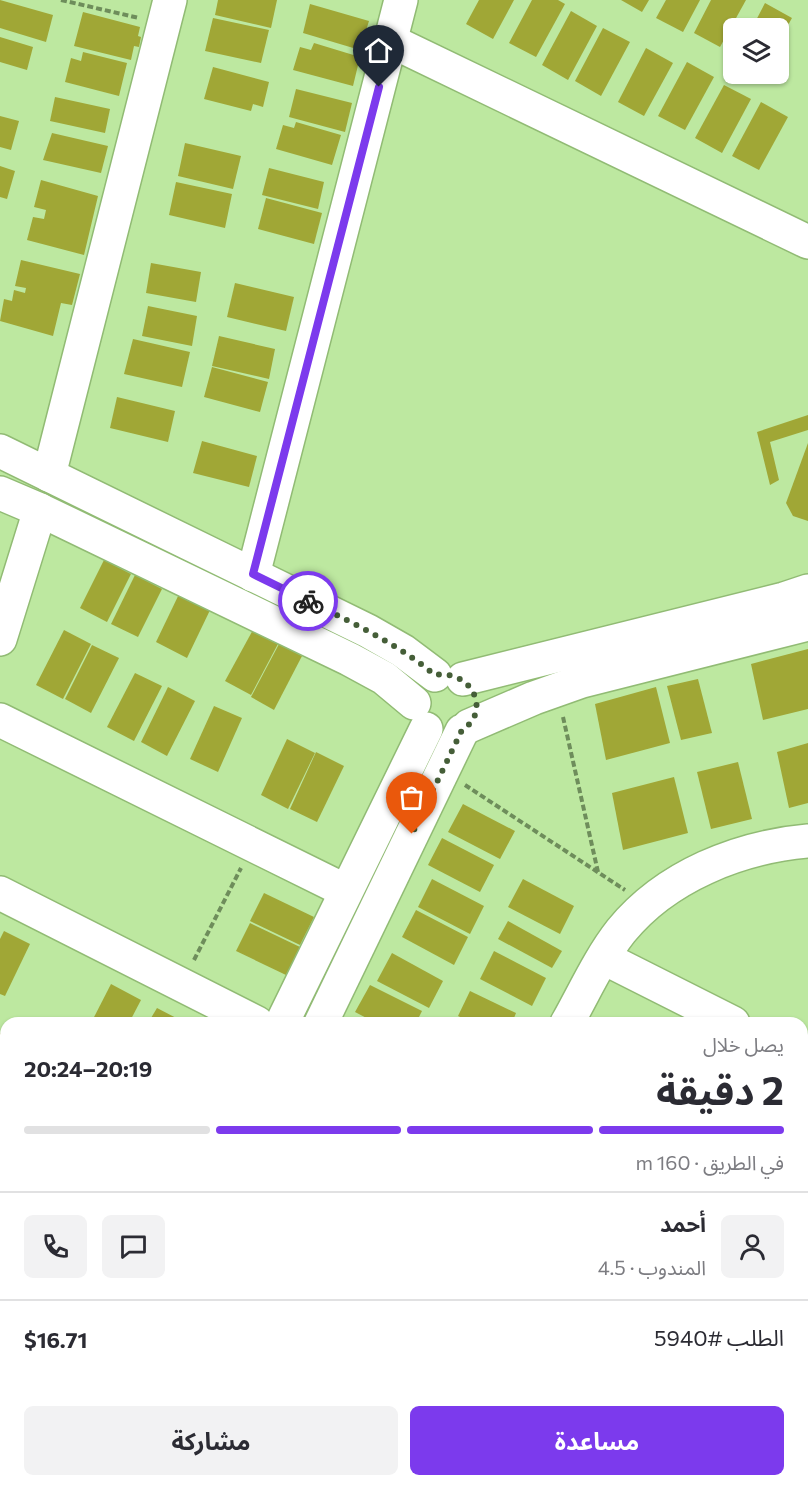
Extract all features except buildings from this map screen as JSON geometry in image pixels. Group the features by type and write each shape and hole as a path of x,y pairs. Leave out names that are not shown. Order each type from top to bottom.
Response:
{"street":[{"path":"253,574 401,0"},
{"path":"49,475 167,12"},
{"path":"391,41 808,242"},
{"path":"0,451 386,640 449,677 470,685 476,701 476,710 443,770 324,1017"},
{"path":"0,493 40,510 384,678 420,716 444,736 582,681 808,624"},
{"path":"0,639 40,510"},
{"path":"285,1017 346,891 420,716 417,691 424,681 784,599 808,591"},
{"path":"0,720 346,891"},
{"path":"570,1017 622,931 648,905 678,883 711,865 746,852 808,841"},
{"path":"0,893 245,1017"},
{"path":"604,958 721,1017"}],"path":[{"path":"61,0 167,12"},
{"path":"557,690 598,872"},
{"path":"443,770 648,905"},
{"path":"182,985 253,845"}],"way so far":[{"path":"308,601 386,640 435,675 444,673 463,679 474,692 476,710 473,718 469,726 462,730 412,834"}],"route":[{"path":"308,601 253,574 379,87"}]}
